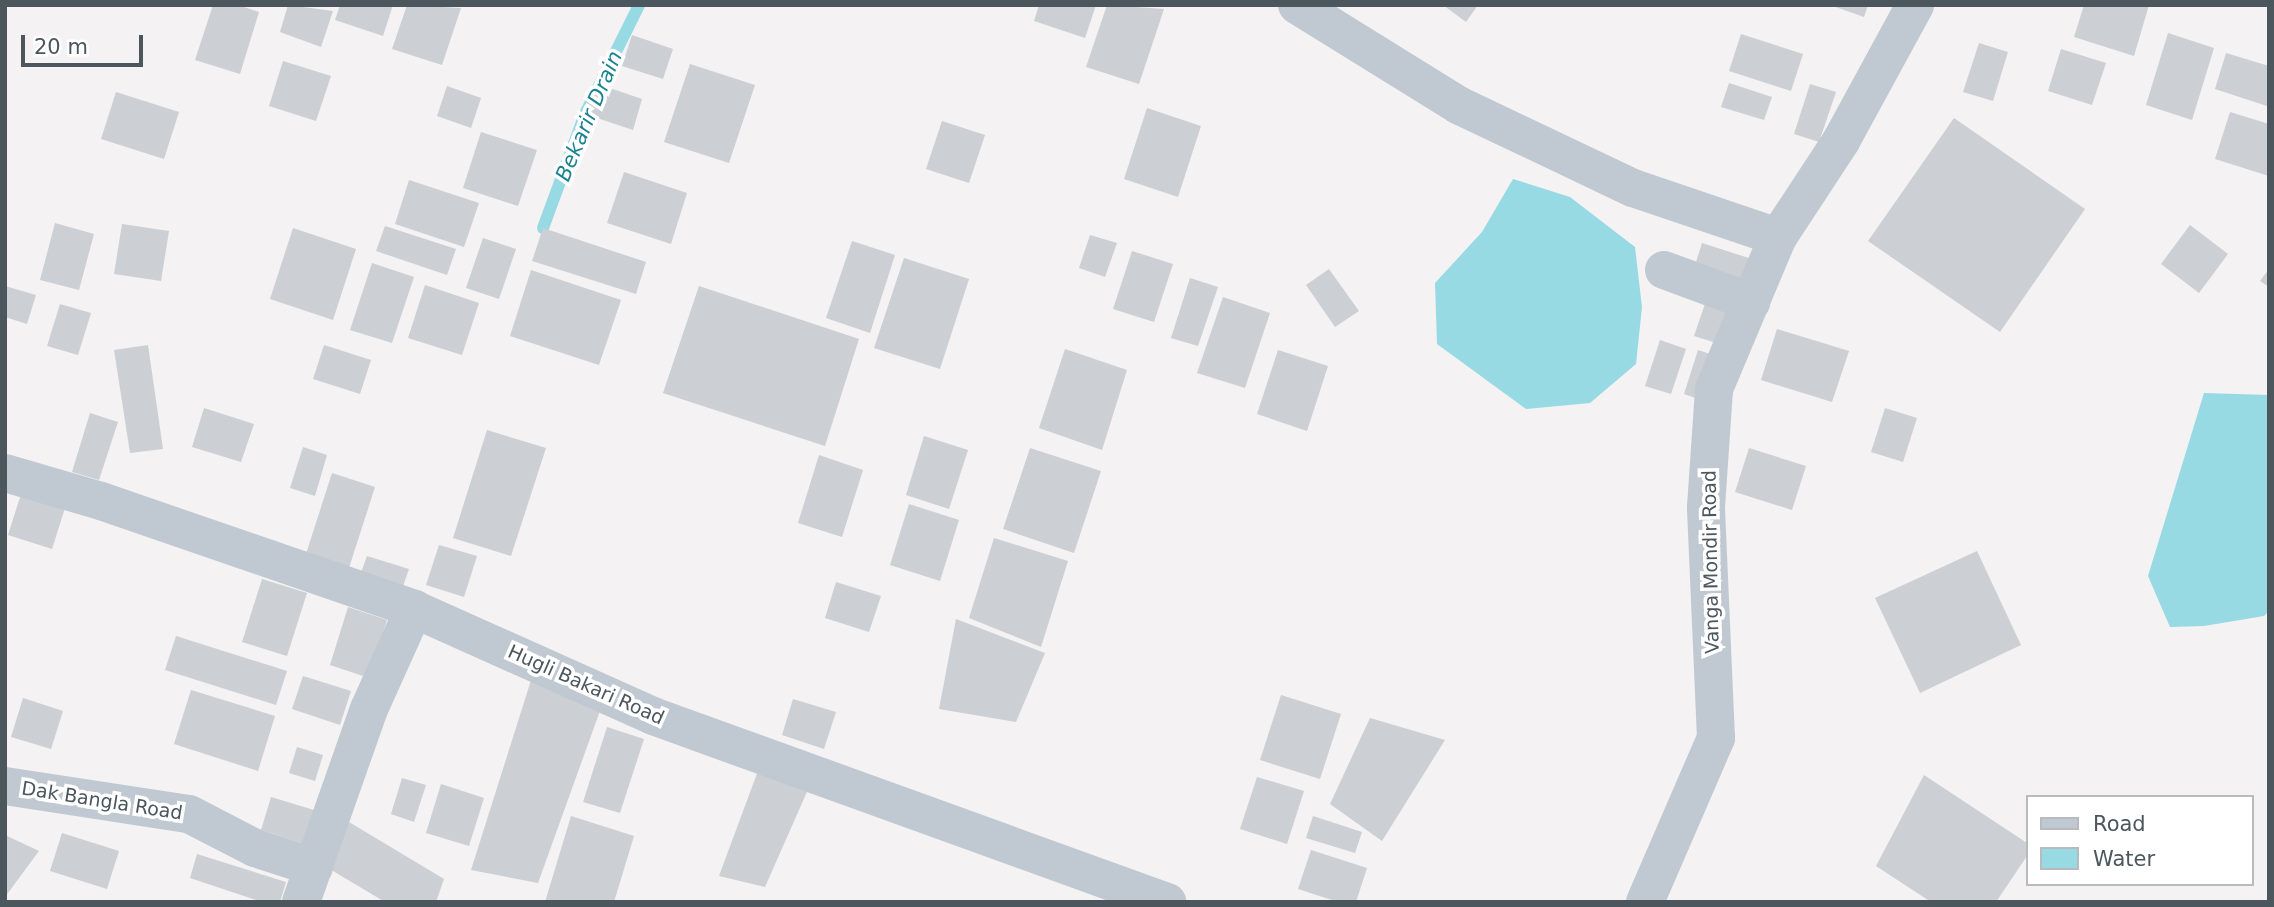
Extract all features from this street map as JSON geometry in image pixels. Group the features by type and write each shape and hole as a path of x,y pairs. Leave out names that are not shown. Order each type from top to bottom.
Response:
{"street":[{"path":"1297,5 1458,105 1633,188 1778,237"},
{"name":"Vanga Mondir Road","path":"1645,902 1716,737 1706,507 1714,390 1778,237 1841,141 1915,5"},
{"path":"1664,270 1751,302"},
{"name":"Hugli Bakari Road","path":"5,473 101,501 414,609 653,716 1167,902"},
{"path":"301,902 369,709 414,609"},
{"name":"Dak Bangla Road","path":"5,786 189,814 254,848 314,867"}],"water":[{"path":"1513,179 1570,197 1635,247 1642,307 1636,364 1590,403 1526,409 1437,344 1435,283 1482,232"},
{"path":"2204,393 2269,395 2269,611 2264,616 2204,626 2170,627 2148,576"}],"building":[{"path":"213,5 238,5 259,12 240,74 195,60"},
{"path":"288,5 333,11 321,47 280,32"},
{"path":"340,5 393,5 383,36 335,20"},
{"path":"407,5 461,8 442,65 392,49"},
{"path":"1039,5 1096,5 1085,38 1034,21"},
{"path":"1107,5 1164,9 1139,84 1086,67"},
{"path":"1443,5 1478,5 1466,22"},
{"path":"1830,5 1868,5 1864,17"},
{"path":"2084,5 2149,5 2134,56 2074,37"},
{"path":"2168,33 2214,48 2192,120 2146,105"},
{"path":"1741,34 1803,54 1791,91 1729,71"},
{"path":"632,35 673,49 663,79 622,66"},
{"path":"1979,43 2008,52 1993,101 1963,92"},
{"path":"2061,49 2106,63 2092,105 2048,91"},
{"path":"2226,53 2269,66 2267,106 2215,89"},
{"path":"283,61 331,76 316,121 269,106"},
{"path":"690,64 755,85 729,163 664,142"},
{"path":"595,83 642,99 633,130 585,114"},
{"path":"1729,83 1772,97 1764,120 1721,107"},
{"path":"1810,84 1836,92 1819,142 1794,134"},
{"path":"447,86 481,98 471,128 437,116"},
{"path":"116,92 179,112 164,159 101,139"},
{"path":"1147,108 1201,126 1178,197 1124,179"},
{"path":"2230,112 2269,124 2269,176 2215,159"},
{"path":"1954,118 2085,209 2000,332 1868,241"},
{"path":"942,121 985,135 969,183 926,169"},
{"path":"481,132 537,150 518,206 463,188"},
{"path":"624,172 687,193 671,244 607,223"},
{"path":"409,180 479,203 464,247 395,224"},
{"path":"55,223 94,234 79,290 40,280"},
{"path":"122,224 169,231 161,281 114,274"},
{"path":"2190,225 2228,254 2199,293 2161,264"},
{"path":"385,226 456,249 447,275 376,251"},
{"path":"293,228 356,249 333,320 270,299"},
{"path":"543,228 646,262 636,294 532,261"},
{"path":"1090,235 1117,243 1105,277 1079,268"},
{"path":"483,238 516,249 499,299 466,288"},
{"path":"852,241 895,255 870,333 826,318"},
{"path":"1702,243 1758,261 1747,293 1692,275"},
{"path":"1132,251 1173,264 1154,322 1113,309"},
{"path":"904,258 969,279 940,369 874,348"},
{"path":"372,263 414,277 392,343 350,330"},
{"path":"1329,269 1359,311 1335,327 1306,285"},
{"path":"2269,269 2269,287 2260,281"},
{"path":"531,270 621,300 599,365 510,336"},
{"path":"1190,278 1218,287 1198,346 1171,338"},
{"path":"425,285 479,303 462,355 408,338"},
{"path":"5,286 36,295 27,324 5,317"},
{"path":"699,286 859,339 825,446 663,393"},
{"path":"1708,295 1739,306 1726,346 1694,336"},
{"path":"1223,297 1270,313 1245,388 1197,373"},
{"path":"60,304 91,313 78,355 47,346"},
{"path":"1777,329 1849,351 1832,402 1761,380"},
{"path":"1660,340 1686,349 1671,394 1645,386"},
{"path":"148,345 163,449 130,453 114,350"},
{"path":"324,345 371,360 360,394 313,379"},
{"path":"1065,349 1127,370 1102,450 1039,428"},
{"path":"1278,350 1328,366 1307,431 1257,414"},
{"path":"1698,350 1722,358 1707,402 1684,394"},
{"path":"204,408 254,424 241,462 192,447"},
{"path":"1885,408 1917,418 1903,462 1871,452"},
{"path":"90,413 118,422 99,480 72,472"},
{"path":"487,430 546,448 511,556 453,538"},
{"path":"924,436 968,450 949,509 906,495"},
{"path":"303,447 327,455 315,496 290,488"},
{"path":"1030,448 1101,471 1074,553 1003,529"},
{"path":"1749,448 1806,466 1792,510 1735,492"},
{"path":"819,455 863,470 842,537 798,523"},
{"path":"332,473 375,487 348,571 305,557"},
{"path":"21,494 65,508 52,549 8,535"},
{"path":"909,504 959,520 940,581 890,565"},
{"path":"994,538 1068,561 1041,647 969,618"},
{"path":"439,545 477,556 464,597 426,585"},
{"path":"1977,551 2021,645 1920,693 1875,598"},
{"path":"367,556 409,569 400,595 358,581"},
{"path":"262,579 307,593 287,656 242,642"},
{"path":"836,582 881,596 869,632 825,618"},
{"path":"348,607 387,620 369,678 330,665"},
{"path":"956,619 1045,653 1016,722 939,709"},
{"path":"176,636 287,671 276,705 165,670"},
{"path":"533,674 601,708 538,883 471,870"},
{"path":"303,676 351,691 340,725 292,709"},
{"path":"191,690 275,716 258,771 174,744"},
{"path":"1281,695 1341,714 1320,779 1260,760"},
{"path":"23,698 63,711 51,749 11,737"},
{"path":"793,699 836,712 824,749 782,735"},
{"path":"1370,718 1445,740 1382,841 1330,804"},
{"path":"607,727 644,739 620,813 583,802"},
{"path":"297,747 323,755 315,781 289,773"},
{"path":"762,760 810,785 765,887 719,876"},
{"path":"1924,775 2025,842 2025,859 1996,902 1931,902 1876,866"},
{"path":"1257,777 1304,791 1287,844 1240,829"},
{"path":"402,778 426,785 414,822 391,814"},
{"path":"441,784 484,798 469,846 426,833"},
{"path":"271,797 314,810 304,844 261,830"},
{"path":"571,816 634,836 614,902 545,902"},
{"path":"1313,816 1362,832 1355,853 1306,838"},
{"path":"349,822 444,879 436,902 385,902 328,868"},
{"path":"62,833 119,851 107,889 50,871"},
{"path":"5,835 39,851 5,897"},
{"path":"1311,850 1367,868 1356,902 1338,902 1298,889"},
{"path":"197,854 286,882 280,902 262,902 190,878"}],"waterway":[{"name":"Bekarir Drain","path":"543,228 585,114 639,5"}]}
